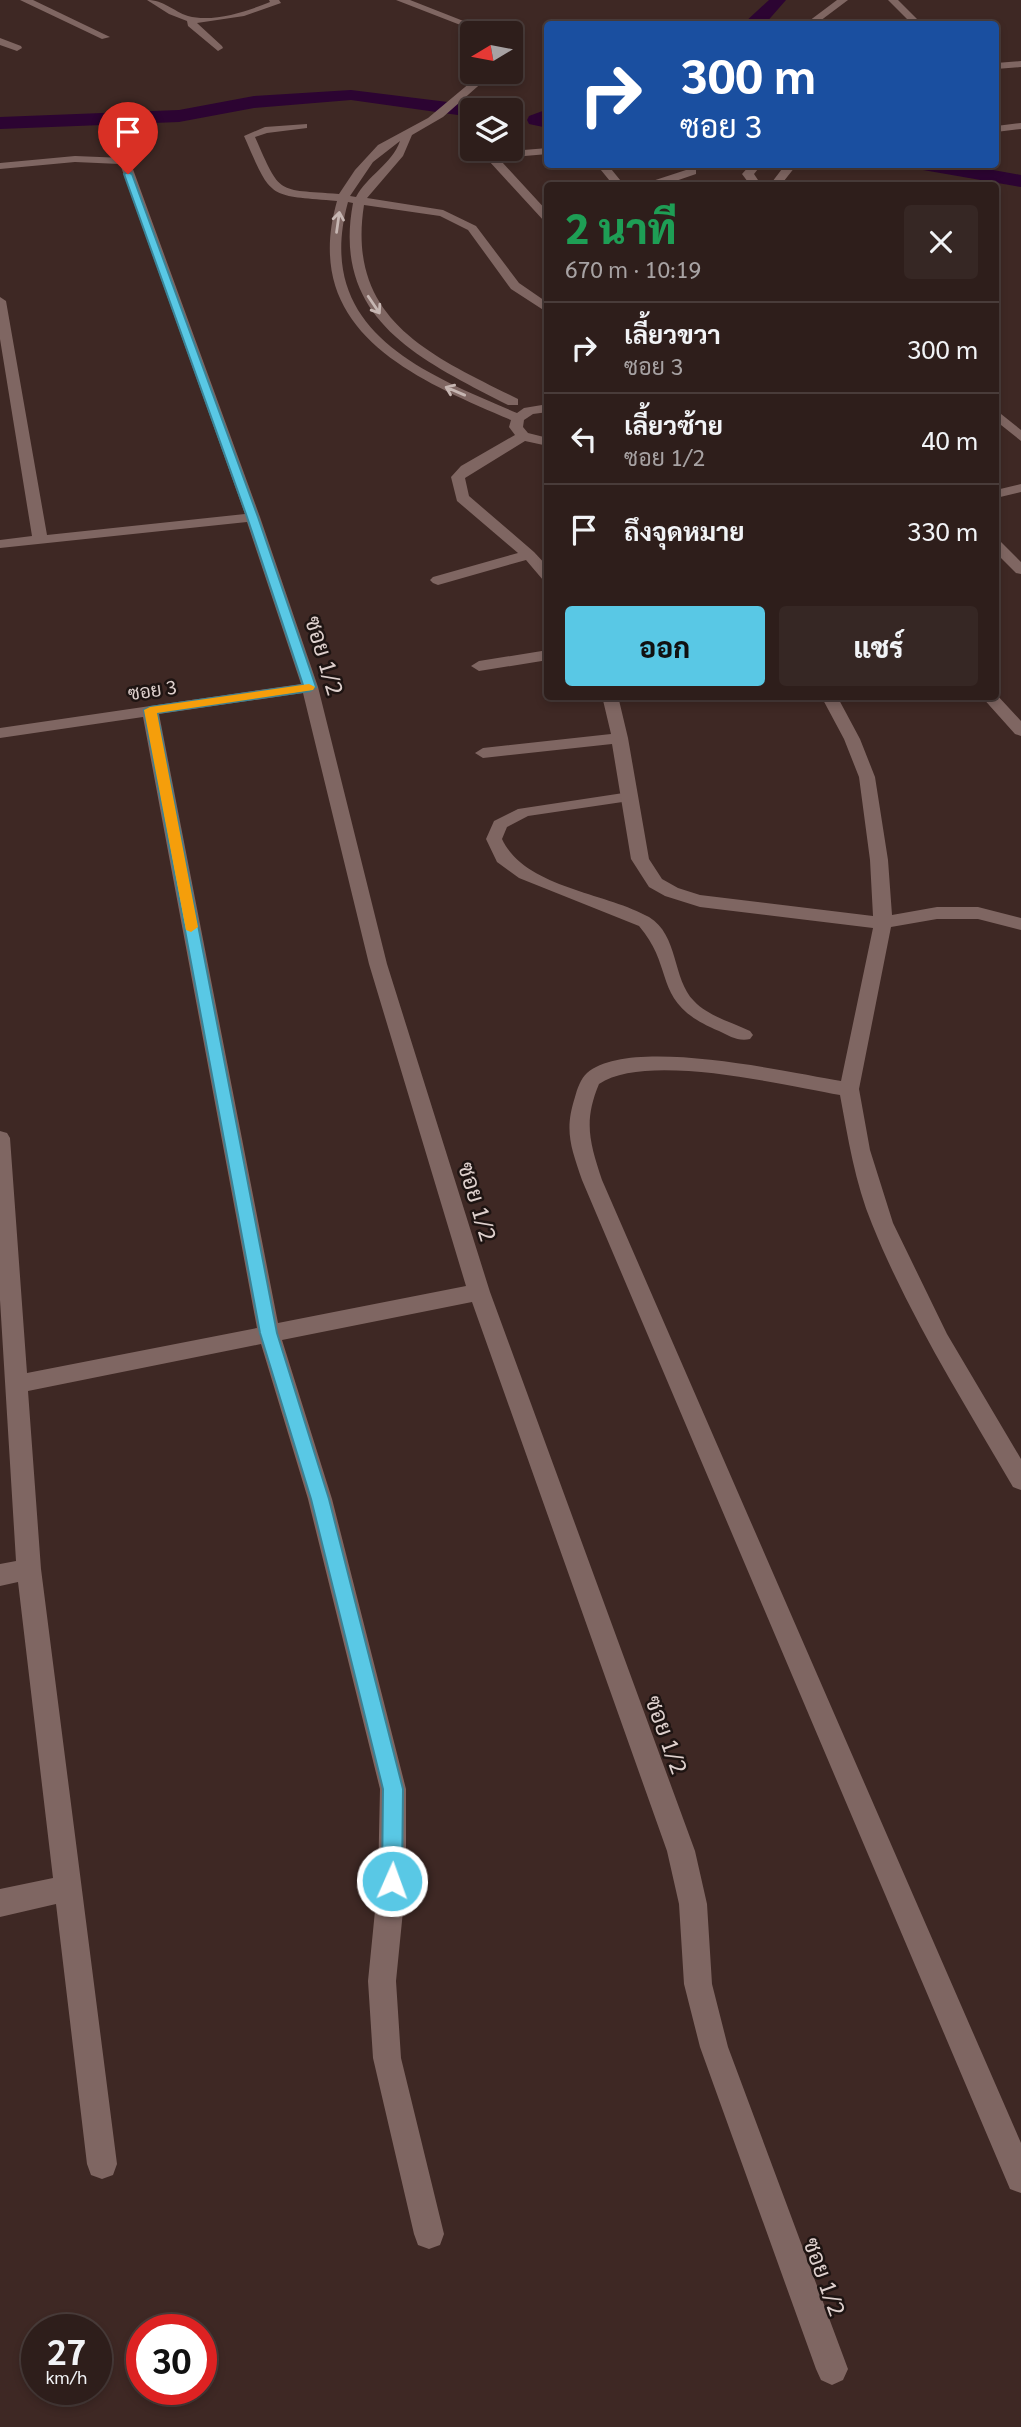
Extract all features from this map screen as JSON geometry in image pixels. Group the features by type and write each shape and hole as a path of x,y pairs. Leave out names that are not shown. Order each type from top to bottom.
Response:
{"street":[{"path":"24,0 104,37"},
{"path":"152,0 193,20 260,10 276,3 274,0"},
{"path":"401,0 460,22"},
{"path":"893,0 914,21"},
{"path":"824,2 840,2"},
{"path":"814,21 840,2"},
{"path":"193,20 191,24 195,30 218,48"},
{"path":"0,41 17,48"},
{"path":"999,66 1021,64"},
{"path":"476,84 433,120 407,136 388,142 360,170 341,198 334,269 348,307 373,339 432,381 524,414 544,409"},
{"path":"303,126 265,130 249,136 269,181 277,189 292,194 360,200 443,213 472,228 515,286 544,306"},
{"path":"999,129 1021,126"},
{"path":"407,136 405,147 360,200 355,243 358,268 369,300 413,347 524,414"},
{"path":"544,151 511,155 495,161 544,215"},
{"name":"ซอย 1/2","path":"0,166 124,157 253,517 310,687 379,964 479,1292 681,1851 693,1904 698,1984 714,2047 832,2369"},
{"path":"604,168 617,182"},
{"path":"660,182 692,172 691,168"},
{"path":"777,182 788,168"},
{"path":"533,203 544,201"},
{"path":"334,269 358,268"},
{"path":"0,301 40,539"},
{"path":"373,339 397,332"},
{"path":"524,414 516,427 523,436 544,441"},
{"path":"999,417 1021,437"},
{"path":"523,436 466,469 458,478 462,498 529,555 544,572"},
{"path":"999,493 1021,488"},
{"path":"0,544 253,517"},
{"path":"999,548 1021,570"},
{"path":"438,580 529,555"},
{"path":"479,666 544,656"},
{"name":"ซอย 3","path":"0,733 310,687"},
{"path":"611,700 644,873 657,885 674,894 699,901 883,923 937,914 978,913 1021,925"},
{"path":"831,700 852,739 867,777 879,860 883,923 849,1089 860,1150 882,1223 938,1338 1021,1480"},
{"path":"993,700 1021,731"},
{"path":"150,710 269,1333 320,1499 393,1789 392,1881 382,1981 387,2058 429,2234"},
{"path":"483,753 620,738"},
{"path":"849,1089 683,1064 641,1063 614,1066 592,1079 583,1101 578,1138 592,1180 1021,2178"},
{"path":"0,1138 29,1569 102,2164"},
{"path":"15,1385 479,1292"},
{"path":"0,1575 29,1569"},
{"path":"0,1903 68,1888"}],"lane":[{"path":"630,797 524,812 500,824 494,839 503,858 525,874 645,922 658,935 668,955 683,1001 700,1015 744,1035"}],"waterway":[{"path":"759,21 778,0"},
{"path":"0,123 179,116 254,102 351,95 460,109"},
{"path":"544,116 536,120 544,121"},
{"path":"946,168 1021,181"}],"slow traffic":[{"path":"191,927 150,710 309,687"}],"route":[{"path":"128,174 253,517 310,687 150,710 269,1333 320,1499 393,1789 392,1881"}]}
